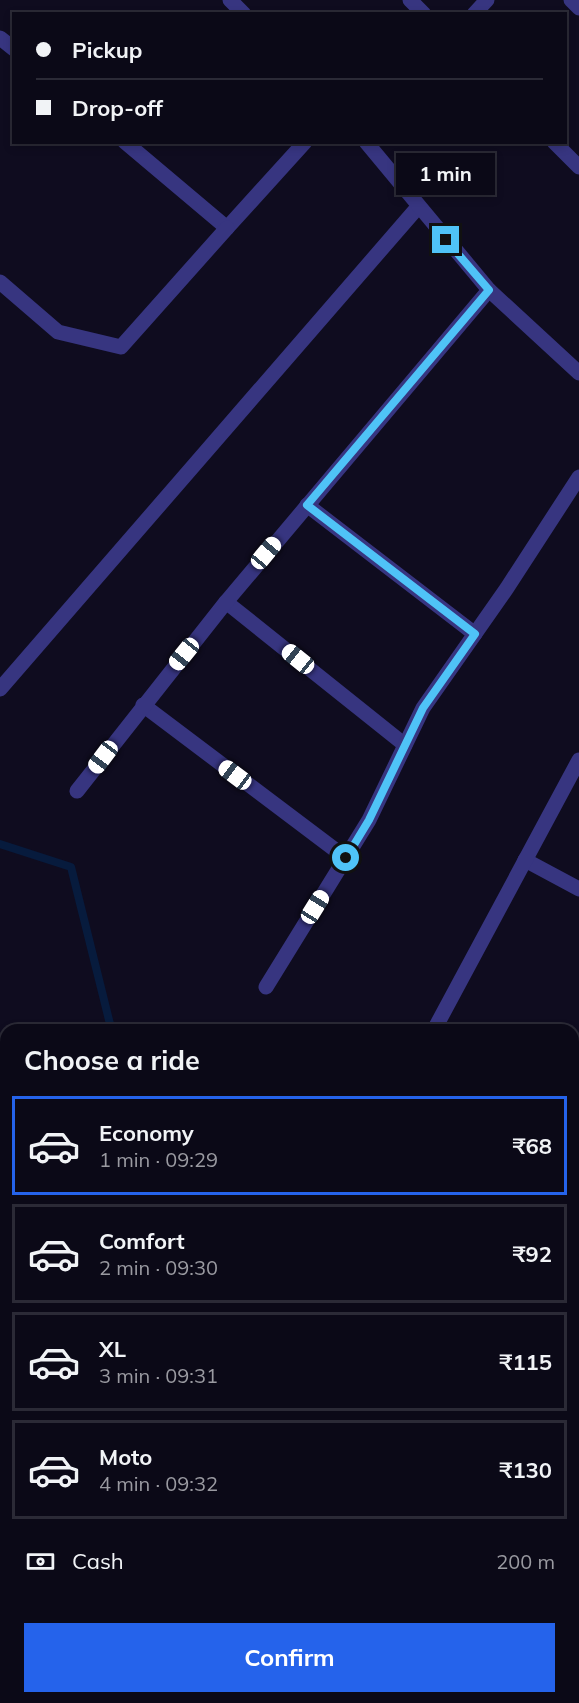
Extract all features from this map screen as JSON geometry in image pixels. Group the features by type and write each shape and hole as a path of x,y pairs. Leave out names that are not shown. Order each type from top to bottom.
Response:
{"street":[{"path":"230,0 242,12"},
{"path":"410,0 422,12"},
{"path":"476,12 487,0"},
{"path":"571,0 579,8"},
{"path":"0,38 12,48"},
{"path":"127,144 227,228"},
{"path":"0,282 58,332 121,347 302,144"},
{"path":"368,144 489,290 579,373"},
{"path":"556,144 579,167"},
{"path":"0,689 418,207"},
{"path":"77,791 226,602 489,290"},
{"path":"266,987 369,820 423,708 579,477"},
{"path":"307,505 475,634"},
{"path":"226,602 405,745"},
{"path":"143,705 346,858"},
{"path":"437,1024 579,760"},
{"path":"525,860 579,889"}],"waterway":[{"path":"0,844 71,867 110,1024"}],"route":[{"path":"346,858 369,820 423,708 475,634 307,505 489,290 446,240"}]}
